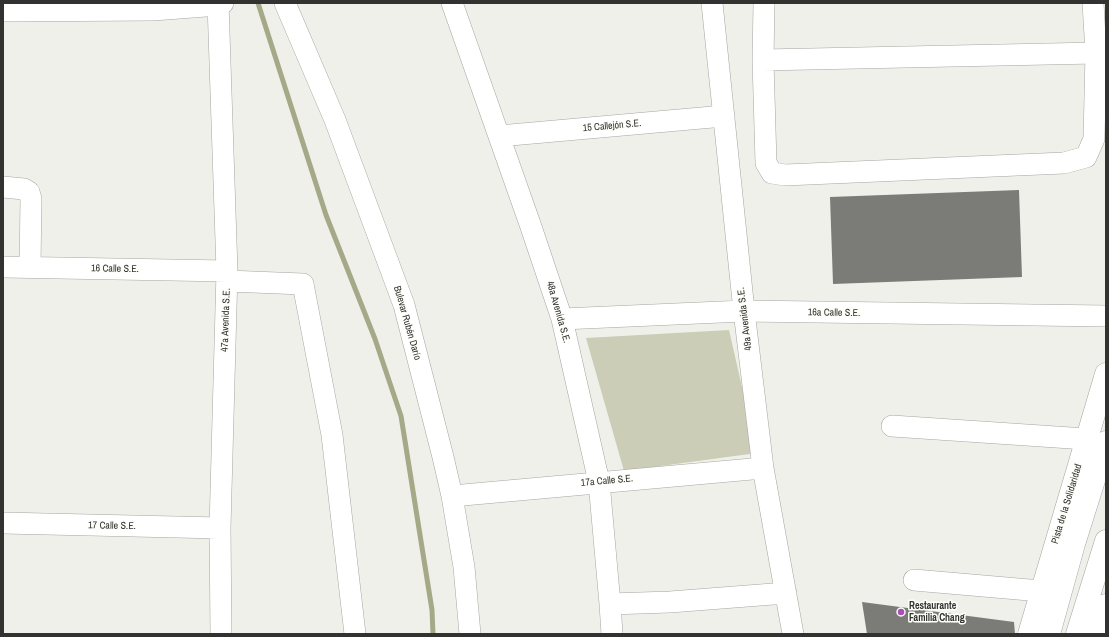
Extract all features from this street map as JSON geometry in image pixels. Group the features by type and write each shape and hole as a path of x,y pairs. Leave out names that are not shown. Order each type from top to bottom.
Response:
{"main road":[{"name":"Pista de la Solidaridad","path":"1049,634 1074,544 1096,441 1106,374"},
{"name":"Pista de la Solidaridad","path":"1029,634 1041,591 1096,441"},
{"path":"1078,634 1106,541"},
{"path":"1098,634 1106,606"}],"street":[{"name":"Bulevar Rubén Darío","path":"285,3 335,120 404,305 452,496 464,567 470,634"},
{"name":"48a Avenida S.E.","path":"452,3 500,136 562,319 600,482 612,634"},
{"name":"49a Avenida S.E.","path":"712,3 744,311 763,468 793,634"},
{"path":"764,3 763,60 766,163 772,173 785,175 1064,163 1086,157 1094,139 1096,53 1094,3"},
{"path":"3,11 152,10 220,4"},
{"name":"47a Avenida S.E.","path":"220,4 227,276 220,528 221,634"},
{"path":"763,60 1096,53"},
{"name":"15 Callejón S.E.","path":"500,136 724,116"},
{"path":"3,187 24,189 29,192 31,199 30,267"},
{"name":"16 Calle S.E.","path":"3,267 227,276 303,284 332,436 355,634"},
{"name":"16a Calle S.E.","path":"562,319 744,311 1106,316"},
{"path":"892,426 1096,441"},
{"name":"17a Calle S.E.","path":"452,496 763,468"},
{"name":"17 Calle S.E.","path":"3,523 220,528"},
{"path":"914,580 1041,591"},
{"path":"610,604 670,602 786,593"}],"green space":[{"path":"729,330 757,453 624,471 586,338"}],"building":[{"path":"1019,190 1022,277 833,284 830,197"},
{"name":"Restaurante Familia Chang","path":"862,602 1014,622 1015,634 867,634"}],"waterway":[{"path":"258,3 326,215 375,339 401,416 432,610 433,634"}],"place":[{"name":"Restaurante Familia Chang","path":"901,612"}]}
